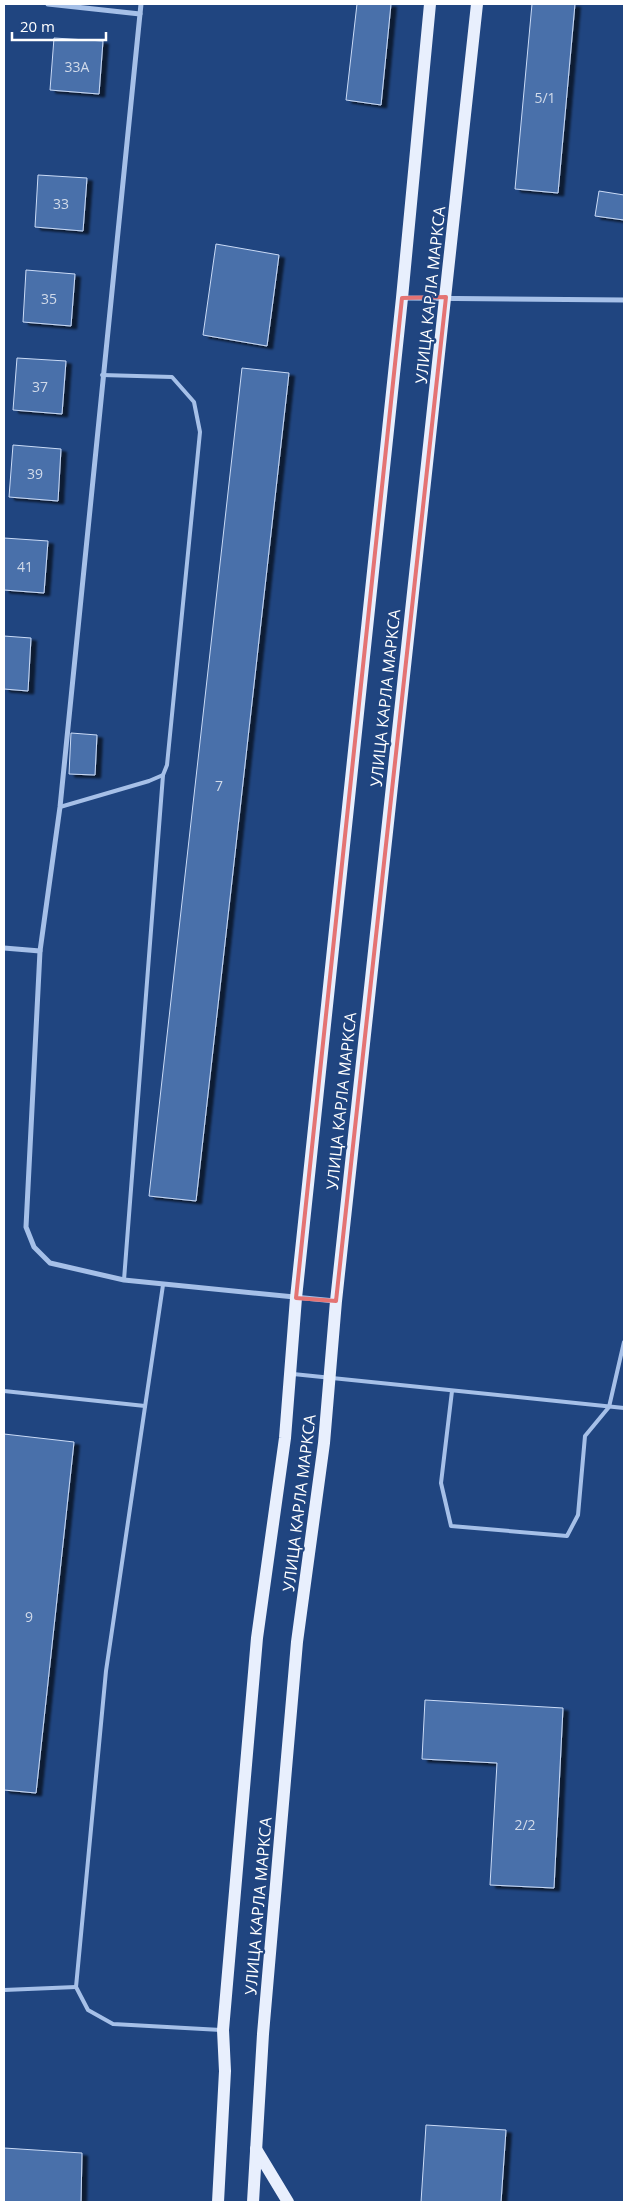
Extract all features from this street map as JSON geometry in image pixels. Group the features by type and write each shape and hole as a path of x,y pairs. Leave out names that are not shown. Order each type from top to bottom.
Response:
{"main road":[{"name":"УЛИЦА КАРЛА МАРКСА","path":"218,2202 225,2071 223,2030 258,1638 285,1438 296,1298 402,298 430,4"},
{"name":"УЛИЦА КАРЛА МАРКСА","path":"253,2202 263,2034 297,1642 324,1443 336,1301 478,4"},
{"path":"256,2148 288,2202"}],"street":[{"path":"48,4 140,14"},
{"path":"141,4 102,375 60,808 40,951 26,1227 34,1247 50,1263 124,1280 336,1301"},
{"path":"402,298 624,300"},
{"path":"4,948 40,951"}],"lane":[{"path":"102,375 172,377 194,402 200,432 167,765 163,775 124,1280"},
{"path":"60,808 163,775"},
{"path":"163,1285 106,1671 76,1987 88,2010 113,2024 223,2030"},
{"path":"452,1391 442,1483 451,1526 567,1536 578,1515 585,1436 609,1407 624,1342"},
{"path":"290,1374 624,1408"},
{"path":"4,1391 145,1406"},
{"path":"4,1990 76,1987"}],"highlighted area":[{"path":"446,297 336,1301 296,1298 402,298"}],"building":[{"path":"357,4 391,4 381,105 346,100"},
{"path":"532,4 575,4 558,193 515,189"},
{"path":"54,38 103,41 99,94 50,90"},
{"path":"38,175 87,178 83,231 35,227"},
{"path":"599,191 624,195 624,220 595,216"},
{"path":"216,244 279,255 267,346 203,335"},
{"path":"26,270 75,274 71,326 23,322"},
{"path":"17,358 66,361 62,414 13,410"},
{"path":"242,368 289,373 196,1201 149,1196"},
{"path":"13,445 61,449 58,501 9,497"},
{"path":"4,538 48,541 44,593 4,590"},
{"path":"4,636 31,638 28,691 4,689"},
{"path":"71,733 97,735 95,775 69,774"},
{"path":"4,1434 74,1442 36,1793 4,1790"},
{"path":"425,1700 563,1708 554,1888 490,1885 497,1763 422,1759"},
{"path":"426,2125 506,2130 501,2202 421,2202"},
{"path":"4,2148 82,2153 81,2202 4,2202"}]}
